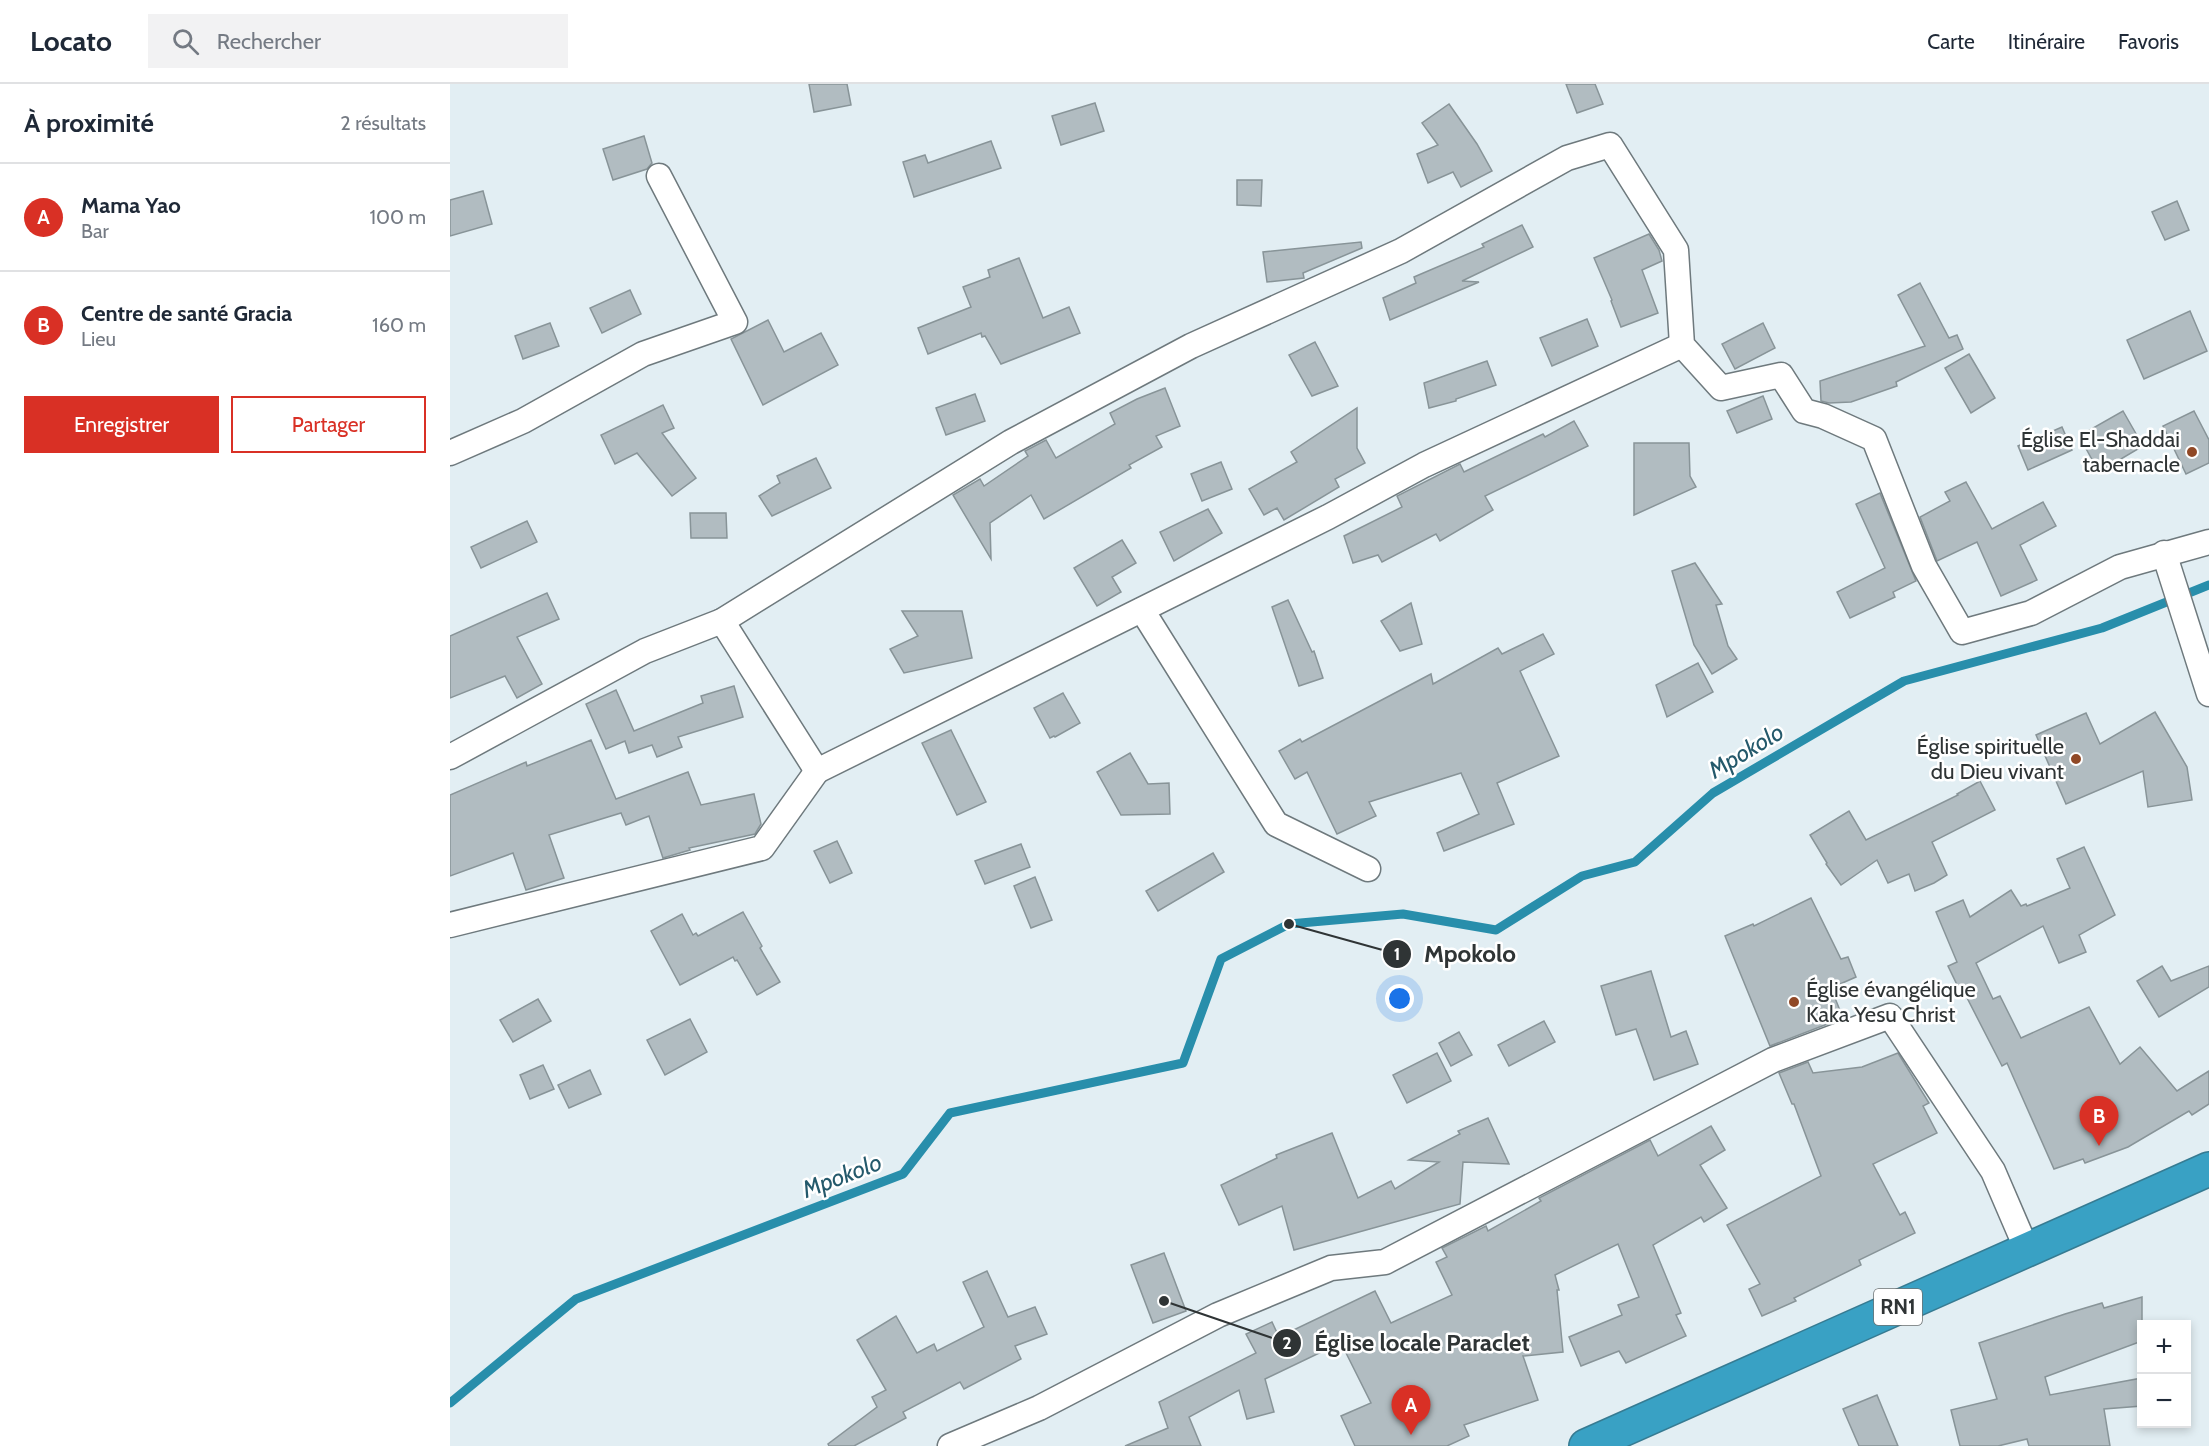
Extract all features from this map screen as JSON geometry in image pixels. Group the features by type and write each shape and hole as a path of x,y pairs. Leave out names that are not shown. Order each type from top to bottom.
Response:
{"highway":[{"name":"RN1","path":"1586,1446 2209,1169"}],"street":[{"path":"450,758 645,651 722,621 1011,442 1191,346 1401,251 1567,158 1610,145 1676,250 1682,345 1721,388 1782,375 1804,411 1823,416 1874,439 1924,566 1962,632 2031,613 2120,567 2209,542"},
{"path":"450,453 523,421 643,354 735,322 660,176"},
{"path":"450,925 762,848 817,771 1328,517 1424,465 1682,345"},
{"path":"2164,554 2209,694"},
{"path":"1142,610 1276,824 1368,869"},
{"path":"722,621 817,771"},
{"path":"951,1446 1039,1408 1218,1315 1331,1268 1385,1262 1773,1060 1890,1016 1993,1172 2027,1250"}],"building":[{"path":"809,84 847,84 851,105 814,112"},
{"path":"1566,84 1595,84 1603,104 1577,113"},
{"path":"1095,103 1104,131 1061,145 1052,116"},
{"path":"1449,104 1477,144 1492,171 1461,187 1453,172 1428,183 1417,154 1438,145 1422,123"},
{"path":"644,136 652,163 647,169 613,180 603,149"},
{"path":"991,141 1001,168 914,197 903,162 925,155 928,163"},
{"path":"1237,180 1262,180 1261,206 1237,205"},
{"path":"483,191 492,224 450,236 450,200"},
{"path":"2177,201 2189,230 2165,240 2152,212"},
{"path":"1522,225 1533,247 1462,281 1479,282 1390,320 1383,298 1416,283 1414,277 1484,247 1482,244"},
{"path":"1649,234 1659,250 1662,261 1642,270 1658,313 1621,327 1594,258"},
{"path":"1361,242 1362,248 1303,273 1304,278 1267,282 1263,252"},
{"path":"1019,258 1043,318 1069,307 1080,333 1001,364 981,333 928,354 918,328 971,307 963,287 990,277 988,270"},
{"path":"1920,283 1949,338 1957,335 1963,349 1896,382 1897,386 1851,402 1821,401 1820,381 1925,346 1898,295"},
{"path":"630,290 641,314 602,333 590,308"},
{"path":"2190,311 2207,351 2144,379 2127,340"},
{"path":"1587,319 1598,346 1552,366 1540,338"},
{"path":"768,320 784,352 821,333 838,365 763,405 731,339"},
{"path":"550,323 559,346 523,359 515,336"},
{"path":"1763,323 1775,348 1735,369 1722,344"},
{"path":"1315,342 1338,386 1312,396 1289,355"},
{"path":"1969,354 1995,398 1971,413 1945,368"},
{"path":"1487,361 1496,385 1456,399 1456,401 1429,408 1424,383"},
{"path":"1165,388 1180,426 1156,436 1162,447 1129,465 1131,468 1044,519 1031,495 990,523 991,559 953,495 980,479 984,486 1028,456 1025,451 1046,440 1056,458 1115,424 1110,413"},
{"path":"975,394 985,421 946,435 936,408"},
{"path":"1763,396 1772,419 1737,433 1727,411"},
{"path":"663,405 674,428 662,433 696,478 672,496 637,453 615,464 601,435"},
{"path":"1357,408 1357,448 1365,463 1335,479 1339,487 1284,520 1277,508 1264,515 1249,489 1297,462 1291,452"},
{"path":"2123,411 2143,446 2099,472 2079,436"},
{"name":"Église El-Shaddai tabernacle","path":"2194,411 2209,440 2209,463 2186,474 2163,426"},
{"path":"1574,421 1588,446 1485,496 1493,510 1440,541 1436,534 1382,562 1378,555 1353,563 1344,536 1402,507 1397,496 1460,464 1464,472 1543,434 1545,437"},
{"path":"2062,427 2072,450 2028,470 2018,446"},
{"path":"1634,443 1689,443 1690,476 1696,487 1634,515"},
{"path":"816,458 831,488 772,516 759,496 780,483 777,476"},
{"path":"1221,462 1232,489 1202,501 1191,474"},
{"path":"1966,482 1992,529 2043,502 2056,526 2020,545 2037,580 2001,596 1977,542 1937,561 1920,517 1950,501 1945,492"},
{"path":"1880,493 1916,581 1893,592 1895,597 1850,618 1837,592 1885,568 1856,504"},
{"path":"1208,509 1222,533 1174,561 1160,532"},
{"path":"690,513 726,513 727,538 691,538"},
{"path":"527,521 537,542 481,568 471,547"},
{"path":"1122,540 1136,563 1112,577 1121,592 1097,606 1074,568"},
{"path":"1695,563 1722,604 1716,605 1728,646 1737,659 1712,674 1694,645 1672,571"},
{"path":"547,593 559,619 517,637 542,684 517,698 505,676 450,698 450,636"},
{"path":"1288,600 1312,652 1314,651 1323,678 1299,686 1272,607"},
{"path":"1411,603 1422,644 1400,651 1381,621"},
{"path":"902,611 962,611 972,658 904,673 890,649 918,636"},
{"path":"1543,634 1554,654 1520,671 1559,756 1497,783 1514,824 1444,851 1437,833 1479,814 1461,773 1369,802 1376,816 1337,834 1307,772 1295,779 1279,751 1300,739 1302,742 1431,674 1433,684 1498,648 1502,654"},
{"path":"1698,663 1713,692 1667,717 1656,685"},
{"path":"734,686 743,717 678,737 682,747 657,757 652,745 629,753 625,741 606,749 586,704 616,690 634,731 703,703 701,696"},
{"path":"1063,693 1080,723 1050,738 1034,708"},
{"path":"2155,712 2187,767 2192,800 2148,807 2143,771 2066,804 2036,735 2086,713 2100,744"},
{"path":"951,730 986,802 957,815 922,743"},
{"path":"591,740 616,799 688,772 701,805 754,794 761,824 755,834 689,848 690,850 663,858 649,816 626,825 621,813 549,835 564,878 526,890 513,853 450,876 450,795 526,762 527,766"},
{"path":"1130,753 1148,784 1169,783 1170,814 1121,815 1097,772"},
{"path":"1980,781 1995,810 1932,842 1947,875 1915,891 1909,874 1888,883 1877,860 1841,885 1810,835 1849,811 1866,840 1958,795"},
{"path":"837,841 852,873 830,883 814,851"},
{"path":"1021,844 1030,867 985,884 975,861"},
{"path":"2084,847 2115,915 2079,935 2086,952 2059,963 2043,926 1976,963 1993,999 2000,996 2021,1038 2089,1007 2120,1064 2140,1047 2177,1091 2209,1071 2209,1104 2192,1115 2189,1111 2128,1147 2085,1163 2083,1159 2054,1169 2007,1063 2002,1066 1948,966 1957,962 1936,912 1963,900 1970,917 2011,890 2021,906 2026,904 2027,906 2070,888 2057,859"},
{"path":"1213,853 1224,872 1158,911 1146,891"},
{"path":"1035,877 1052,920 1031,928 1014,886"},
{"path":"1811,898 1841,959 1848,957 1856,977 1831,988 1843,1018 1770,1046 1725,936 1753,924 1754,926"},
{"path":"743,912 780,982 757,995 733,957 680,985 651,931 682,914 693,935 696,933 698,936"},
{"path":"2162,966 2171,981 2209,966 2209,987 2159,1017 2137,981"},
{"path":"1651,971 1671,1037 1686,1031 1698,1064 1654,1080 1636,1029 1616,1035 1601,986"},
{"path":"538,999 551,1021 513,1042 500,1020"},
{"path":"690,1019 707,1052 665,1075 647,1040"},
{"path":"1544,1021 1555,1042 1509,1066 1498,1045"},
{"path":"1459,1032 1472,1055 1451,1066 1439,1043"},
{"path":"1437,1053 1451,1081 1407,1103 1393,1075"},
{"path":"1898,1053 1929,1103 1923,1106 1937,1133 1873,1164 1900,1215 1905,1212 1915,1233 1859,1260 1861,1265 1794,1298 1796,1301 1762,1316 1749,1289 1760,1284 1727,1225 1821,1176 1794,1104 1792,1104 1779,1073 1808,1062 1813,1073 1862,1067"},
{"path":"543,1065 554,1089 530,1099 520,1075"},
{"path":"590,1070 601,1094 569,1108 558,1085"},
{"path":"1488,1118 1509,1164 1463,1162 1460,1204 1294,1250 1282,1206 1239,1225 1221,1185 1277,1158 1276,1155 1332,1133 1358,1198 1391,1181 1395,1189 1439,1162 1409,1160 1460,1134 1458,1131"},
{"path":"1711,1126 1725,1150 1700,1165 1727,1208 1704,1222 1701,1217 1653,1245 1681,1313 1676,1315 1686,1336 1626,1363 1619,1351 1581,1366 1569,1337 1622,1315 1618,1305 1639,1297 1618,1244 1555,1275 1559,1290 1557,1290 1563,1352 1523,1356 1538,1400 1464,1425 1469,1436 1447,1446 1355,1446 1341,1416 1371,1403 1343,1347 1341,1349 1338,1344 1265,1379 1274,1412 1247,1419 1239,1390 1189,1417 1201,1446 1125,1446 1168,1428 1159,1402 1256,1353 1246,1334 1272,1322 1279,1337 1375,1291 1391,1323 1452,1295 1436,1262 1447,1257 1442,1248 1486,1226 1488,1231 1541,1201 1539,1198 1650,1140 1658,1156"},
{"path":"1164,1253 1186,1311 1153,1323 1131,1265"},
{"path":"987,1271 1008,1317 1035,1307 1047,1334 1015,1346 1021,1359 964,1389 960,1382 903,1412 906,1418 854,1446 829,1446 828,1444 877,1407 872,1397 886,1390 857,1340 896,1316 917,1353 934,1344 937,1351 984,1327 963,1282"},
{"path":"2142,1297 2142,1320 2137,1320 2137,1343 2045,1377 2050,1395 2137,1379 2137,1406 2104,1409 2110,1446 2029,1446 2027,1439 1998,1446 1960,1446 1951,1410 1997,1399 1979,1343 2102,1303 2104,1308"},
{"path":"1877,1395 1898,1446 1859,1446 1843,1409"}],"waterway":[{"name":"Mpokolo","path":"450,1403 576,1299 903,1174 950,1113 1183,1063 1221,959 1289,924 1403,914 1496,930 1582,876 1635,862 1713,793 1904,681 2102,628 2209,585"}],"place":[{"name":"Église El-Shaddai tabernacle","path":"2192,452"},
{"name":"Église spirituelle du Dieu vivant","path":"2076,759"},
{"name":"Mpokolo","path":"1289,924"},
{"name":"Église évangélique Kaka Yesu Christ","path":"1794,1002"},
{"name":"Centre de santé Gracia","path":"2099,1146"},
{"name":"Église locale Paraclet","path":"1164,1301"},
{"name":"Mama Yao","path":"1411,1435"}]}
